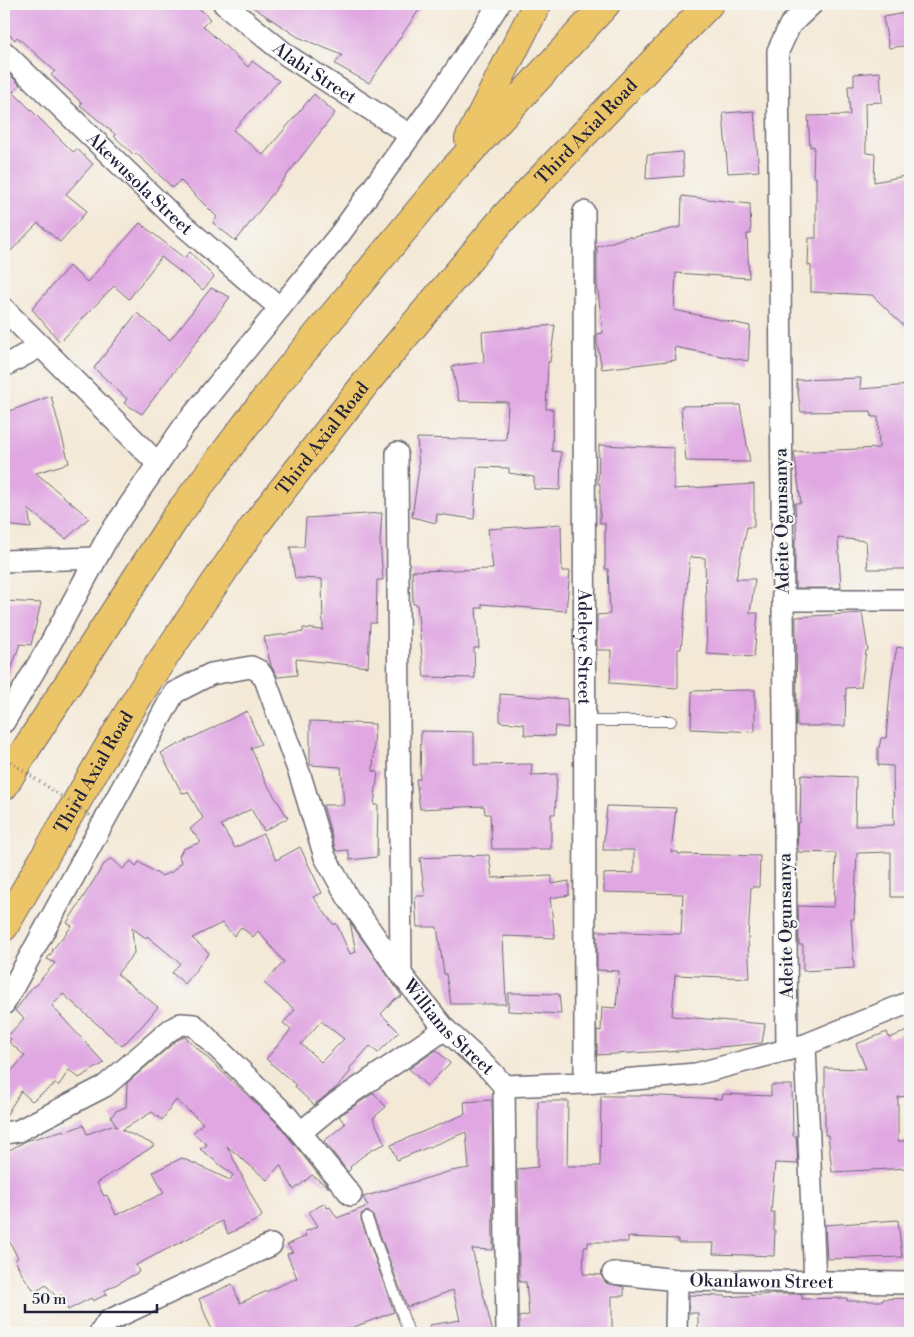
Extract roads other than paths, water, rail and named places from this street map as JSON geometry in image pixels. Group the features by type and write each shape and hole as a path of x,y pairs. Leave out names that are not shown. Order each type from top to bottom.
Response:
{"highway":[{"path":"453,170 537,4"},
{"path":"4,786 176,517 279,381 453,170 606,4"},
{"name":"Third Axial Road","path":"4,927 149,679 255,525 368,380 507,214 709,4"}],"street":[{"name":"Alabi Street","path":"224,4 288,56 410,135"},
{"path":"4,722 11,698 49,646 109,535 184,426 340,234 434,103 499,4"},
{"name":"Adeite Ogunsanya","path":"812,4 790,26 778,51 783,600 796,1048 815,1282"},
{"name":"Akewusola Street","path":"4,52 177,220 280,308"},
{"name":"Adeleye Street","path":"584,212 585,1083"},
{"path":"4,309 158,464"},
{"path":"4,366 41,346"},
{"path":"397,452 401,974"},
{"path":"4,561 96,558"},
{"path":"783,600 910,600"},
{"name":"Williams Street","path":"174,693 210,674 251,667 259,671 265,679 300,775 325,857 348,898 401,974 445,1029 491,1071 504,1086 585,1083 696,1074 796,1048 910,1002"},
{"path":"4,1004 174,693 149,679"},
{"path":"4,1133 18,1131 105,1086 170,1030 181,1024 194,1025 287,1116 351,1195"},
{"path":"301,1132 336,1104 445,1029"},
{"path":"504,1086 508,1333"},
{"path":"100,1333 108,1321 270,1244"},
{"name":"Okanlawon Street","path":"613,1273 677,1280 910,1283"},
{"path":"676,1333 677,1280"}],"lane":[{"path":"584,721 671,722"},
{"path":"367,1218 408,1333"}]}
